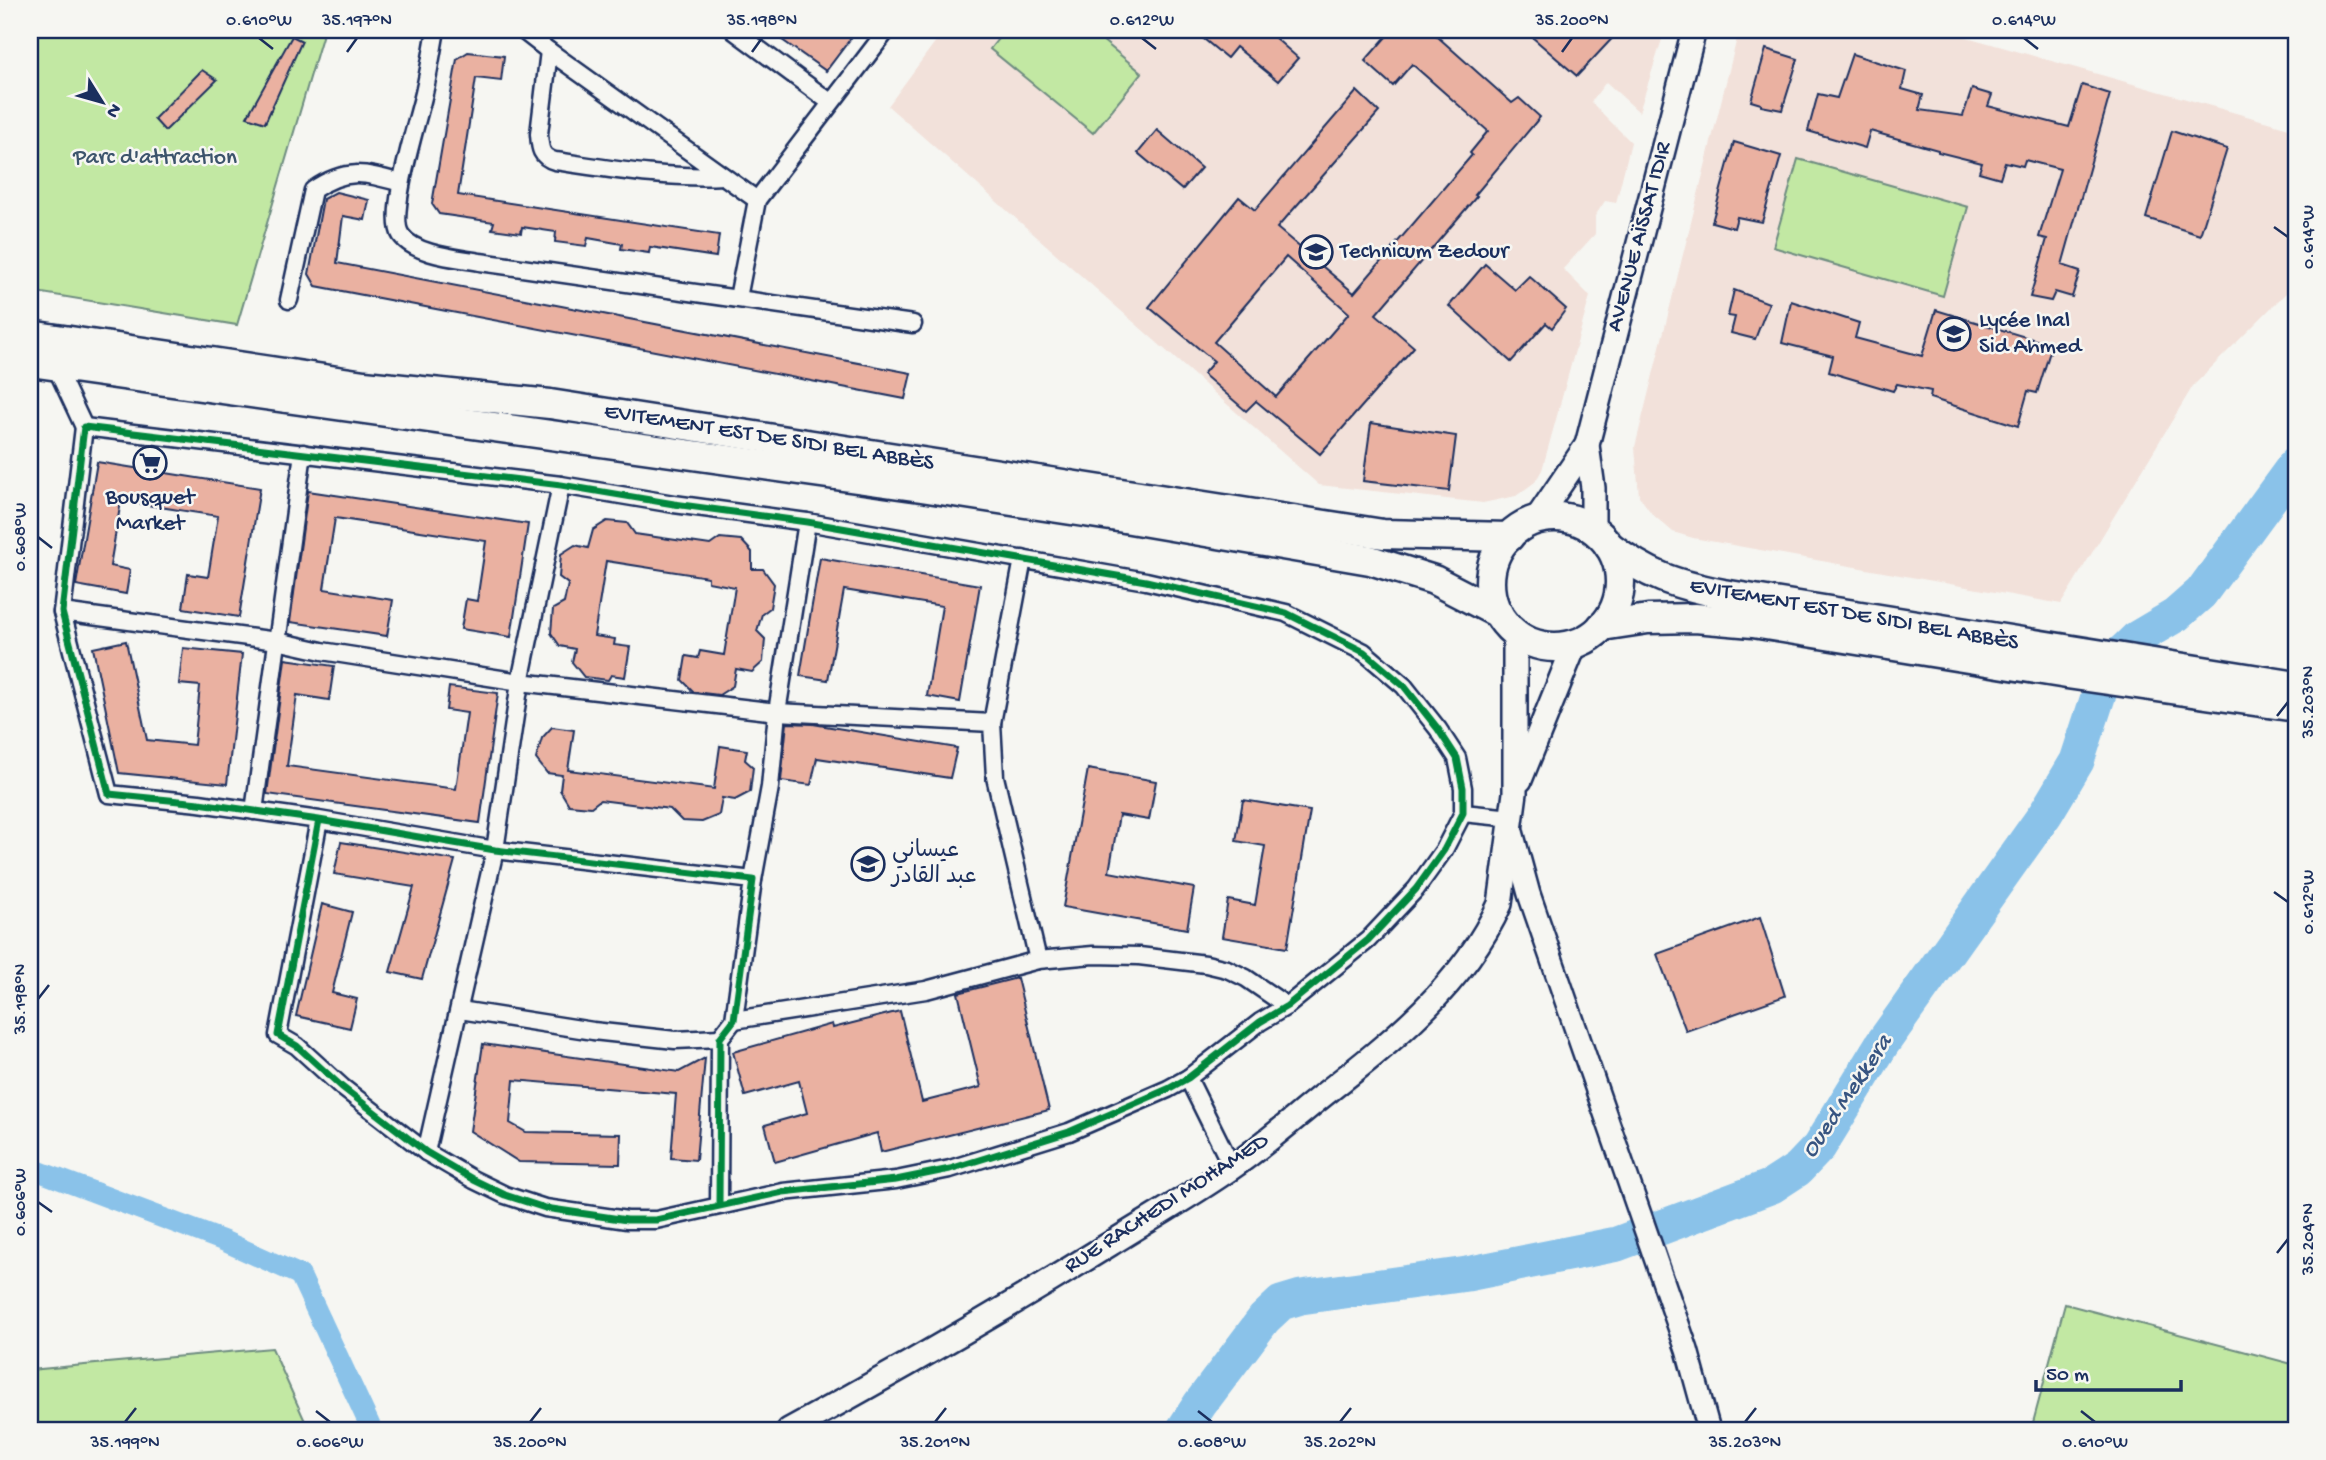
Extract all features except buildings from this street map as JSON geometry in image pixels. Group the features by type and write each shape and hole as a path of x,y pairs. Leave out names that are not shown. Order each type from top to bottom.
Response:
{"highway":[{"name":"EVITEMENT EST DE SIDI BEL ABBÈS","path":"30,335 364,385 550,404 1383,534 1509,537"},
{"name":"EVITEMENT EST DE SIDI BEL ABBÈS","path":"42,364 895,484 1124,518 1370,560 1434,580 1506,623"},
{"path":"1557,517 1570,519 1601,538 1617,566 1619,587 1611,614 1590,636 1575,643 1550,647 1538,645 1506,623 1492,597 1490,581 1496,557 1509,537 1535,520 1557,517"},
{"name":"EVITEMENT EST DE SIDI BEL ABBÈS","path":"1601,538 1646,571 1679,585 2067,662"},
{"name":"EVITEMENT EST DE SIDI BEL ABBÈS","path":"1602,626 1648,618 1695,618 2067,662"},
{"path":"2067,662 2163,677 2296,707"},
{"path":"2163,677 2296,686"}],"main road":[{"name":"AVENUE AÏSSAT IDIR","path":"1587,445 1694,30"},
{"path":"1535,520 1587,445"},
{"path":"1587,445 1601,538"},
{"path":"1506,623 1515,793"},
{"path":"1515,793 1575,643"},
{"name":"RUE RACHEDI MOHAMED","path":"789,1430 900,1370 1232,1167 1392,1041 1425,1010 1460,968 1500,904 1515,793"}],"street":[{"path":"436,30 401,183 396,223 399,233 406,241 430,253 480,262 913,324"},
{"path":"522,30 757,200"},
{"path":"733,30 830,102"},
{"path":"738,298 757,200 887,30"},
{"path":"549,51 539,134 540,147 545,156 555,161 663,176 723,176"},
{"path":"289,300 313,190 326,181 349,173 367,174 401,183"},
{"path":"42,364 84,427 62,612 109,794 319,820 495,850 753,880"},
{"path":"84,427 561,485 807,522 1146,581 1286,613 1364,652 1405,686 1457,758 1463,788 1463,813 1444,850 1416,889 1368,940 1287,1006 1260,1022 1188,1078 1168,1090 1069,1132 950,1169 896,1180 783,1192 656,1220 627,1220 545,1208 505,1195 474,1180 426,1152 342,1087 297,1046 278,1035 319,820"},
{"path":"254,811 303,453"},
{"path":"426,1152 495,850 520,682 561,485"},
{"path":"719,1204 720,1038 734,1020 769,787 777,712 807,522"},
{"path":"1023,559 992,723 995,777 1038,960"},
{"path":"62,612 276,641 322,651 520,682 777,712 992,723"},
{"path":"1463,813 1512,823 1529,894 1636,1198 1699,1388 1709,1430"},
{"path":"734,1020 926,990 1038,960 1093,955 1139,956 1227,968 1287,1006"},
{"path":"460,1010 593,1031 675,1040 720,1038"},
{"path":"1188,1078 1232,1167"}],"shaded area":[{"name":"Technicum Zedour","path":"944,30 1665,30 1639,112 1606,82 1591,102 1631,142 1616,203 1605,201 1595,216 1595,234 1563,269 1590,296 1542,470 1535,482 1516,496 1483,503 1319,485 888,106"},
{"name":"Lycée Inal Sid Ahmed","path":"1739,30 1942,30 2296,130 2296,283 2193,386 2061,604 1693,538 1673,532 1652,514 1639,496 1635,447"}],"green space":[{"name":"Parc d'attraction","path":"30,30 324,30 237,325 30,291"},
{"path":"1005,30 1090,30 1142,73 1093,133 990,49"},
{"path":"1798,159 1968,207 1943,296 1773,247"},
{"path":"2065,1304 2296,1365 2296,1430 2031,1430"},
{"path":"272,1348 309,1430 30,1430 30,1370"}],"waterway":[{"name":"Oued Mekkera","path":"1183,1430 1264,1319 1281,1303 1301,1297 1467,1274 1617,1244 1772,1186 1798,1169 1819,1147 1882,1044 2046,813 2077,761 2108,666 2137,638 2176,615 2201,593 2296,463"},
{"path":"30,1168 224,1241 300,1275 372,1430"}],"cycle path":[{"path":"319,820 278,1035 297,1046 342,1087 426,1152 474,1180 505,1195 545,1208 627,1220 656,1220 783,1192 896,1180 950,1169 1069,1132 1188,1078 1260,1022 1287,1006 1368,940 1416,889 1444,850 1463,813 1463,788 1457,758 1404,686 1364,652 1286,613 1146,581 807,522 561,485 84,427 62,612 109,794 199,803 319,820 495,850 753,880 734,1020 720,1038 719,1204"}],"place":[{"name":"Technicum Zedour","path":"1316,252"},
{"name":"Lycée Inal Sid Ahmed","path":"1954,334"},
{"name":"Bousquet Market","path":"150,463"},
{"name":"عيساني عبد القادر","path":"868,864"}]}
